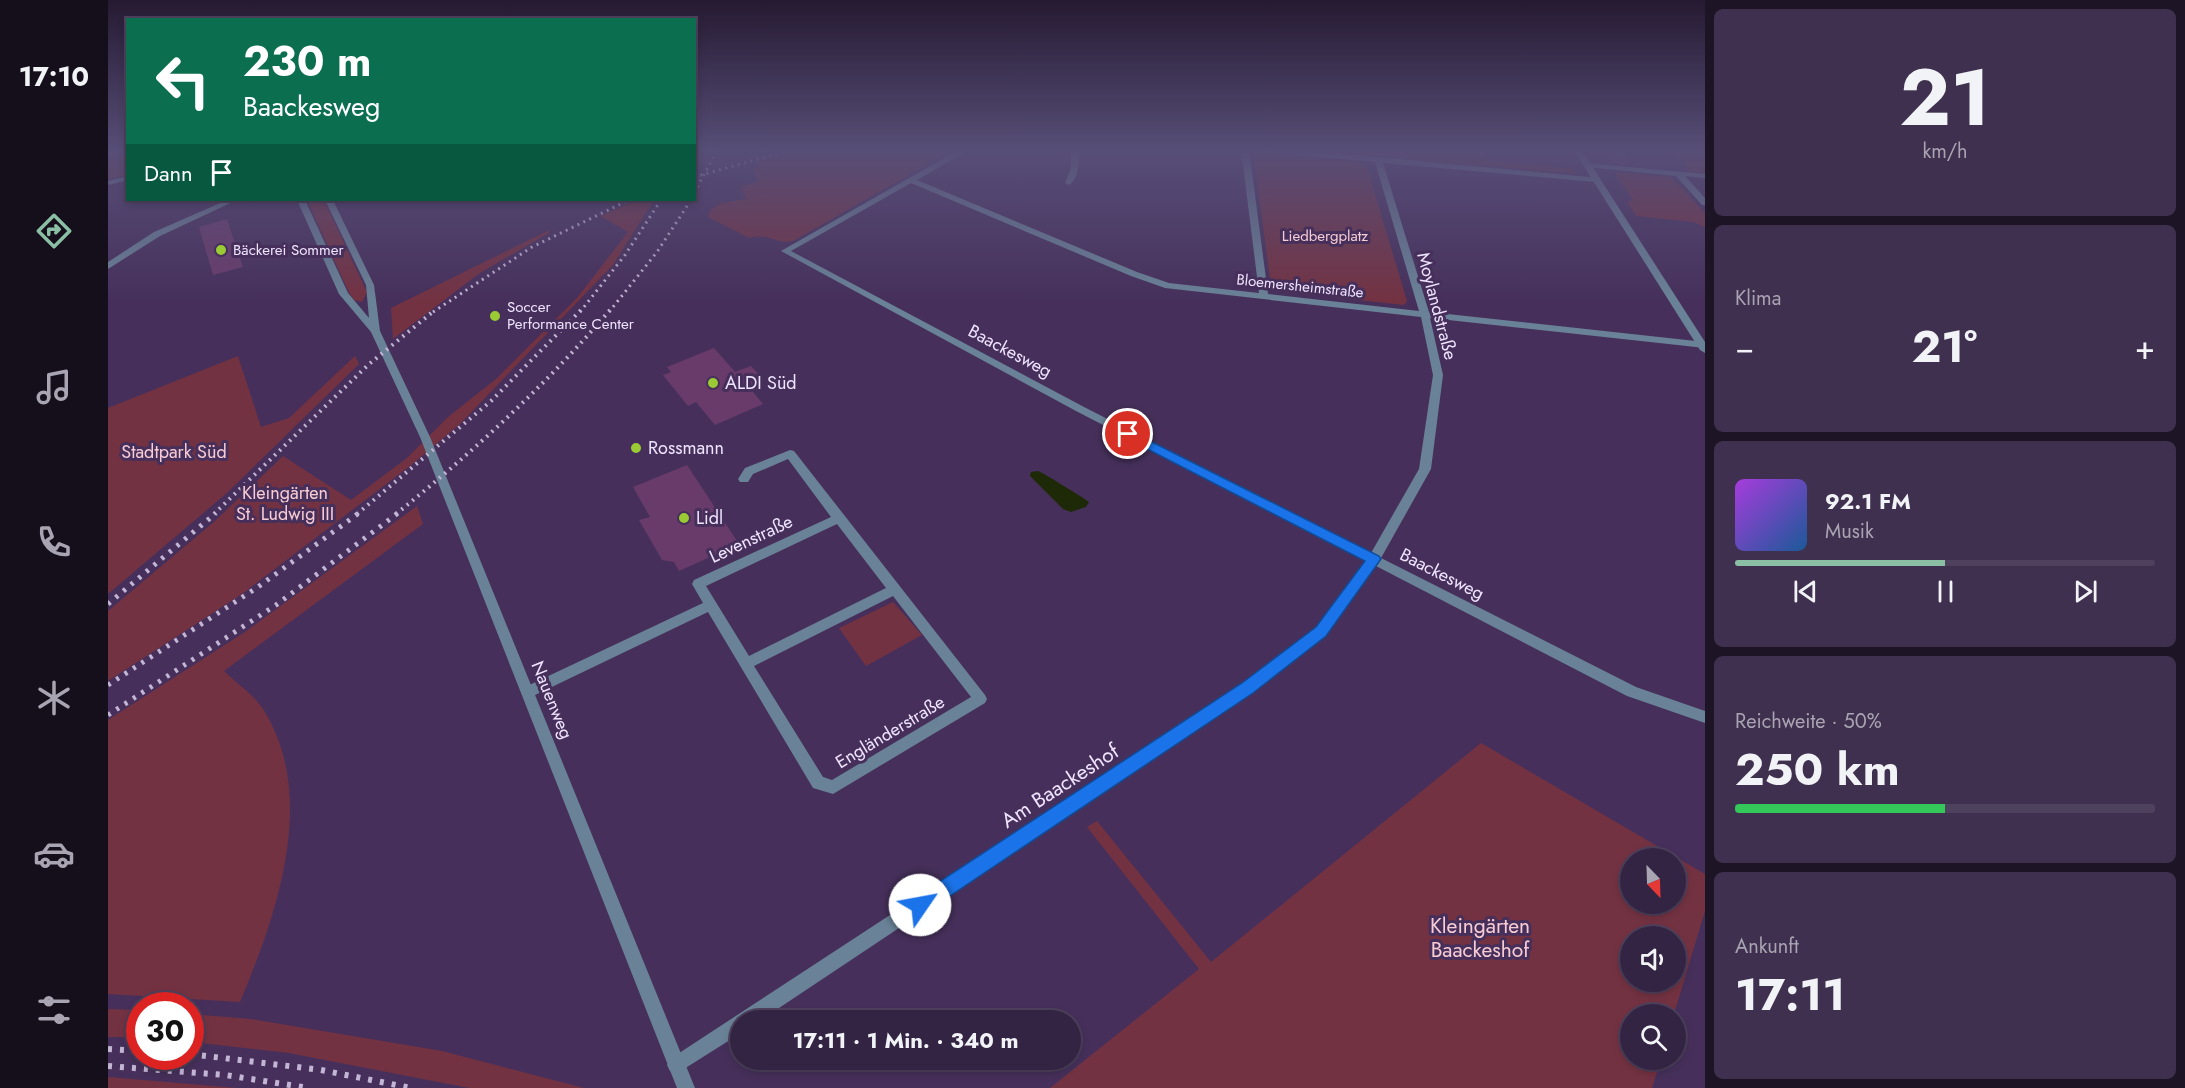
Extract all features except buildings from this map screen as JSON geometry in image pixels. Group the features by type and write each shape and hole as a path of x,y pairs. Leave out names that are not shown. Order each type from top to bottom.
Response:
{"street":[{"name":"Baackesweg","path":"875,200 785,251 1080,409 1632,692 1705,717"},
{"name":"Bloemersheimstraße","path":"957,200 1168,286 1704,347"},
{"path":"1252,200 1264,297"},
{"name":"Moylandstraße","path":"1374,559 1425,469 1437,375 1425,315 1390,200"},
{"path":"1609,200 1704,347"},
{"path":"108,266 158,234 231,201"},
{"name":"Nauenweg","path":"301,201 344,294 375,330 425,437 686,1088"},
{"name":"Nauenweg","path":"329,201 370,285 375,330"},
{"path":"744,479 749,471 790,454 839,518"},
{"name":"Engländerstraße","path":"711,605 818,783 833,787 980,699 839,518"},
{"name":"Levenstraße","path":"711,605 698,584 839,518"},
{"name":"Am Baackeshof","path":"760,1010 1248,688 1321,632 1374,559"},
{"path":"747,663 896,589"},
{"path":"528,692 711,605"},
{"path":"676,1065 730,1030"}],"green space":[{"path":"741,200 865,200 793,241 787,242 762,237 749,238 708,217 710,210 722,203"},
{"name":"Liedbergplatz","path":"1260,200 1377,200 1407,301 1404,305 1274,291 1271,287"},
{"path":"1693,200 1705,213 1705,227 1693,222 1636,216 1627,202"},
{"path":"307,201 324,201 367,292 362,302 354,300"},
{"name":"Kleingärten St. Ludwig III","path":"635,201 653,201 613,265 460,424 410,466 242,594 108,681 108,611 215,521 283,456 351,500 407,458 448,417 496,379 577,298 628,232 600,216"},
{"path":"549,230 549,233 480,273 393,339 391,308"},
{"name":"Stadtpark Süd","path":"238,356 261,427 289,418 355,356 359,364 228,492 108,594 108,408"},
{"path":"417,506 423,524 224,671 263,709 280,743 288,780 290,818 286,856 278,895 267,932 240,1002 204,1000 204,992 108,994 108,720 245,632"},
{"path":"893,602 922,635 866,666 839,628"},
{"name":"Kleingärten Baackeshof","path":"1481,743 1661,848 1620,848 1620,914 1686,914 1686,863 1705,874 1705,911 1686,974 1686,926 1620,926 1620,992 1681,992 1677,1004 1620,1004 1620,1070 1658,1070 1652,1088 1050,1088 1073,1070 1081,1070 1081,1063 1199,969 1087,827 1097,821 1211,962"},
{"path":"108,1009 126,1010 126,1037 108,1037"},
{"path":"204,1015 251,1019 442,1051 584,1088 469,1088 289,1053 204,1043"},
{"path":"108,1077 237,1088 108,1088"}],"shaded area":[{"path":"1038,471 1089,502 1086,507 1071,512 1063,509 1030,476 1031,472"}],"railway":[{"path":"433,312 532,247 627,201"},
{"path":"580,312 625,255 660,201"},
{"path":"609,312 657,252 690,201"},
{"path":"214,514 368,365 435,310"},
{"path":"357,514 491,401 581,310"},
{"path":"396,514 508,417 586,338 610,310"},
{"path":"108,604 216,513"},
{"path":"108,685 258,587 359,513"},
{"path":"108,715 276,605 398,513"},
{"path":"108,1049 126,1050"},
{"path":"204,1056 321,1070 411,1088"},
{"path":"108,1066 225,1075 309,1088"}],"place":[{"name":"Bäckerei Sommer","path":"221,250"},
{"name":"Soccer Performance Center","path":"495,316"},
{"name":"ALDI Süd","path":"713,383"},
{"name":"Rossmann","path":"636,448"},
{"name":"Lidl","path":"684,518"}],"route":[{"path":"920,905 1248,688 1321,632 1374,559 1128,434"}]}
